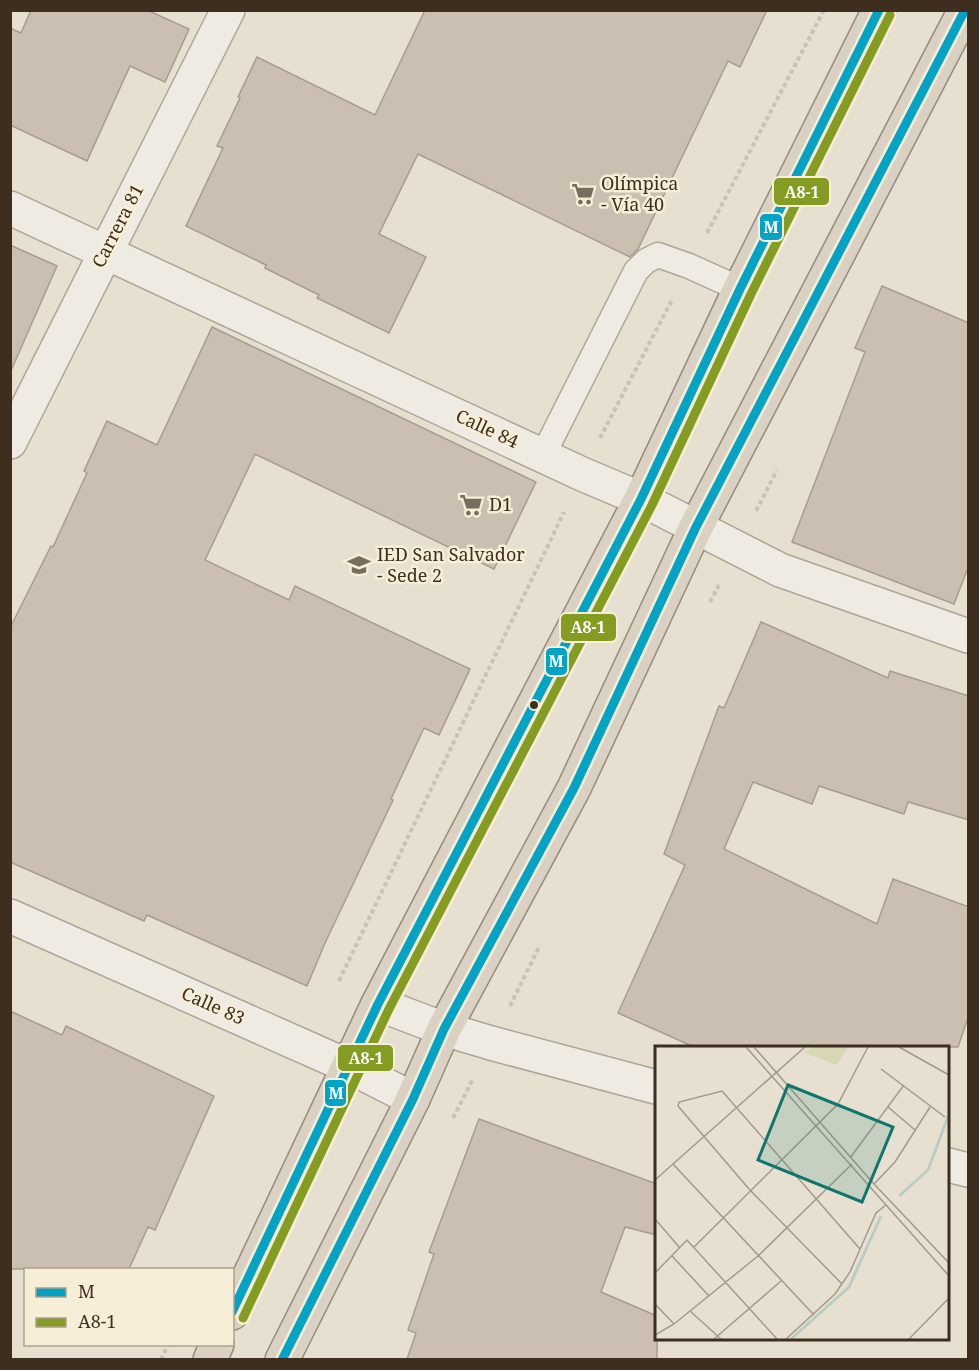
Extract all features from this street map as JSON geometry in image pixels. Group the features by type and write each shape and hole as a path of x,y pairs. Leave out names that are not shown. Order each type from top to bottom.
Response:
{"highway":[{"path":"234,1309 378,1004 641,500 740,289 879,10"},
{"path":"282,1359 413,1099 444,1029 574,788 695,529 965,10"}],"street":[{"name":"Carrera 81","path":"10,442 228,10"},
{"name":"Calle 84","path":"10,208 641,500 780,570 969,636"},
{"name":"Calle 83","path":"10,916 350,1067 413,1099"},
{"path":"378,1004 444,1029 655,1086"},
{"path":"949,1165 969,1170"}],"lane":[{"path":"543,455 636,271 646,261 658,255 740,289"}],"path":[{"path":"338,984 582,474 824,10"}],"building":[{"path":"31,10 147,10 189,29 165,82 130,66 87,161 10,125 10,28 21,33"},
{"path":"425,10 767,10 740,67 728,61 638,249 630,257 418,154 379,234 426,257 389,333 317,298 319,295 265,268 266,265 186,226 223,148 217,146 257,57 375,115"},
{"path":"10,245 57,266 10,373"},
{"path":"882,286 969,323 969,565 954,604 792,542 865,352 855,348"},
{"path":"212,327 536,482 494,569 255,454 205,560 289,600 295,586 470,669 439,735 424,728 307,986 147,915 144,921 10,862 10,628 51,546 53,547 87,473 84,471 107,421 157,445"},
{"path":"761,622 888,678 890,671 969,696 969,820 908,802 904,814 819,786 812,804 753,782 724,849 877,924 893,879 969,907 969,1015 958,1047 692,1046 618,1013 685,865 664,854 719,706 724,708"},
{"path":"10,1011 62,1035 66,1026 214,1096 155,1230 148,1227 129,1268 10,1269"},
{"path":"479,1119 655,1183 655,1234 625,1227 601,1292 655,1315 657,1359 407,1359 416,1333 408,1330 434,1254 429,1252"}],"transit line":[{"name":"M","path":"234,1308 378,1004 641,499 740,289 879,10"},
{"name":"M","path":"282,1360 413,1099 444,1029 574,788 695,529 965,10"},
{"name":"A8-1","path":"243,1318 389,1009 652,505 751,294 890,15"}],"place":[{"name":"Olímpica - Vía 40","path":"583,194"},
{"name":"D1","path":"471,505"},
{"name":"IED San Salvador - Sede 2","path":"359,565"}]}
